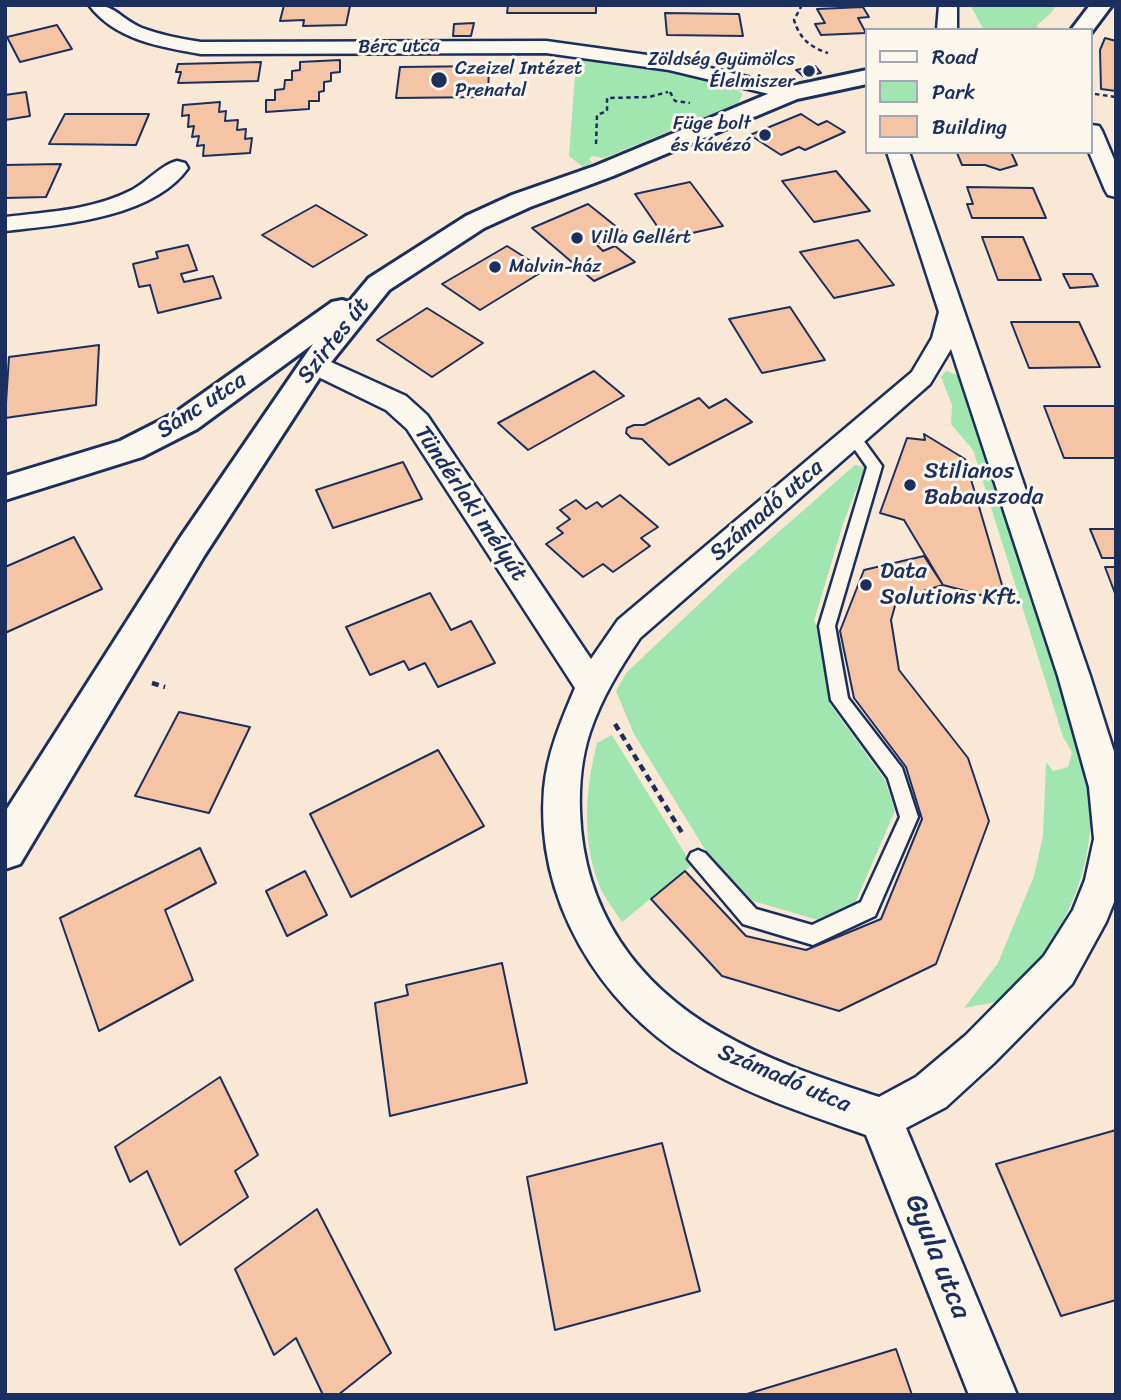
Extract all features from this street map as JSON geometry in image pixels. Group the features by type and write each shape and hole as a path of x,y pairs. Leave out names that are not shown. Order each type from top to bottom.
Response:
{"street":[{"name":"Bérc utca","path":"98,5 110,18 132,33 201,48 555,48 733,76 790,93"},
{"path":"947,28 948,5"},
{"path":"1084,28 1101,5"},
{"name":"Szirtes út","path":"5,850 192,547 313,364 379,284 475,222 521,201 604,171 790,93 866,77"},
{"path":"1093,136 1116,190"},
{"path":"881,1119 931,1092 980,1049 1058,971 1087,922 1104,880 1112,839 1107,787 1091,734 899,154"},
{"path":"5,224 99,210 145,194 162,184 177,168"},
{"name":"Sánc utca","path":"5,488 131,449 186,421 221,398 290,344 379,284"},
{"name":"Számadó utca","path":"881,1119 785,1084 734,1061 683,1033 643,1000 610,963 588,929 571,885 561,842 560,794 575,722 591,685 611,651 629,629 921,378 945,338 951,312"},
{"name":"Tündérlaki mélyút","path":"313,364 396,403 417,422 591,685"},
{"name":"Gyula utca","path":"881,1119 993,1395"}],"lane":[{"path":"698,859 750,917 813,935 868,909 908,817 896,774 840,700 827,626 875,466 853,437"}],"path":[{"path":"802,5 794,20 796,29 809,47 828,53"},
{"path":"604,171 596,155 597,115 607,111 607,98 649,97 676,88"},
{"path":"1095,94 1116,96"},
{"path":"591,685 698,859"}],"green space":[{"path":"970,5 1057,5 1036,26 1040,28 983,28"},
{"path":"576,60 691,76 732,87 743,94 738,103 604,158 592,156 589,159 592,163 583,167 569,156"},
{"path":"946,371 958,375 962,383 1086,757 1091,809 1087,855 1081,877 1050,945 1025,981 1012,993 990,1003 964,1008 998,963 1034,876 1043,836 1046,762 1053,771 1068,767 1072,752 1063,737 973,450 951,424 952,405 941,377"},
{"path":"855,465 865,467 843,524 814,621 830,704 885,780 895,811 855,903 818,920 753,901 706,851 634,734 616,691 626,673 733,572"},
{"path":"612,735 692,865 622,922 601,889 590,853 588,835 588,798 597,743"}],"building":[{"path":"284,5 350,6 346,25 303,26 304,20 280,21"},
{"path":"508,5 596,5 596,13 507,13"},
{"path":"863,7 869,17 858,18 866,33 821,35 815,24 825,23 817,9"},
{"path":"665,13 739,14 743,36 667,35"},
{"path":"474,23 471,36 453,36 454,24"},
{"path":"57,25 72,49 20,62 7,37"},
{"path":"1105,38 1116,41 1116,91 1101,89 1100,50"},
{"path":"340,60 340,72 331,73 331,81 324,82 324,91 319,92 319,101 309,101 309,109 266,112 266,100 275,100 275,90 284,89 285,80 292,80 292,71 300,70 300,62"},
{"path":"261,62 258,81 178,83 181,72 176,72 178,64"},
{"path":"489,66 488,97 396,98 400,67"},
{"name":"Zöldség Gyümölcs Élelmiszer","path":"815,66 821,73 803,76 796,70"},
{"path":"26,92 30,116 5,120 5,95"},
{"path":"220,102 219,112 226,111 225,121 238,120 237,130 246,129 245,139 252,138 250,153 203,156 204,145 197,146 199,136 192,137 194,126 188,127 189,115 182,116 183,105"},
{"path":"65,114 149,114 136,145 49,144"},
{"path":"801,114 818,125 827,121 845,132 805,150 799,147 781,155 750,135"},
{"path":"957,154 1012,154 1017,165 1000,170 985,165 962,165"},
{"path":"61,164 46,197 5,198 5,165"},
{"path":"836,171 870,211 814,222 782,181"},
{"path":"690,182 723,226 666,239 635,194"},
{"path":"967,187 1033,188 1046,218 972,218 967,204 973,204"},
{"name":"Villa Gellért","path":"588,204 623,232 596,244 603,251 615,246 635,262 594,281 532,228"},
{"path":"316,205 367,235 313,267 262,235"},
{"path":"982,237 1023,237 1041,280 998,280"},
{"path":"858,240 894,285 834,298 800,252"},
{"path":"188,245 197,270 181,274 184,282 213,276 221,298 158,313 150,285 139,287 133,264 158,258 156,252"},
{"path":"507,246 545,270 480,310 442,284"},
{"path":"1063,274 1092,274 1098,286 1070,288"},
{"path":"790,307 825,360 762,373 729,319"},
{"path":"427,308 483,343 432,377 377,340"},
{"path":"1011,322 1079,322 1100,367 1029,368"},
{"path":"99,345 96,405 5,418 9,357"},
{"path":"594,371 624,396 528,450 498,423"},
{"path":"699,398 709,408 726,399 752,422 669,465 642,439 631,438 626,433 627,428 644,425"},
{"path":"1044,406 1116,406 1116,458 1064,458"},
{"path":"924,434 965,459 1007,602 943,585 904,520 880,513 907,438 925,440"},
{"path":"403,462 422,499 333,528 316,490"},
{"path":"620,495 658,527 641,538 650,546 613,572 603,564 583,577 546,544 563,533 557,528 570,519 560,510 576,500 586,509 597,502 602,507"},
{"path":"1090,529 1116,529 1116,558 1102,558"},
{"path":"74,537 102,589 5,633 5,567"},
{"path":"924,556 943,585 897,599 891,620 899,670 968,758 989,821 936,964 839,1011 722,976 651,899 685,871 746,936 806,950 881,919 922,819 906,767 854,698 840,631 864,570"},
{"path":"1105,567 1116,567 1116,596"},
{"path":"430,593 451,630 471,621 495,663 438,687 425,663 409,670 404,661 370,675 346,627"},
{"path":"179,712 250,727 209,813 135,796"},
{"path":"438,750 484,826 351,897 310,814"},
{"path":"200,848 216,883 165,910 193,980 99,1031 60,918"},
{"path":"305,871 327,915 287,936 266,891"},
{"path":"502,963 527,1083 390,1116 375,1003 408,995 406,985"},
{"path":"220,1077 258,1155 235,1171 248,1197 180,1245 147,1171 130,1182 115,1147"},
{"path":"1116,1130 1116,1300 1061,1316 996,1164"},
{"path":"662,1143 700,1291 555,1330 527,1177"},
{"path":"317,1209 391,1353 338,1395 323,1395 296,1338 274,1355 235,1269"},
{"path":"896,1349 912,1395 747,1394"}],"place":[{"name":"Zöldség Gyümölcs Élelmiszer","path":"809,71"},
{"name":"Czeizel Intézet Prenatal","path":"439,80"},
{"name":"Füge bolt és kávézó","path":"765,135"},
{"name":"Villa Gellért","path":"577,238"},
{"name":"Malvin-ház","path":"495,267"},
{"name":"Stilianos Babauszoda","path":"910,485"},
{"name":"Data Solutions Kft.","path":"866,585"}]}
